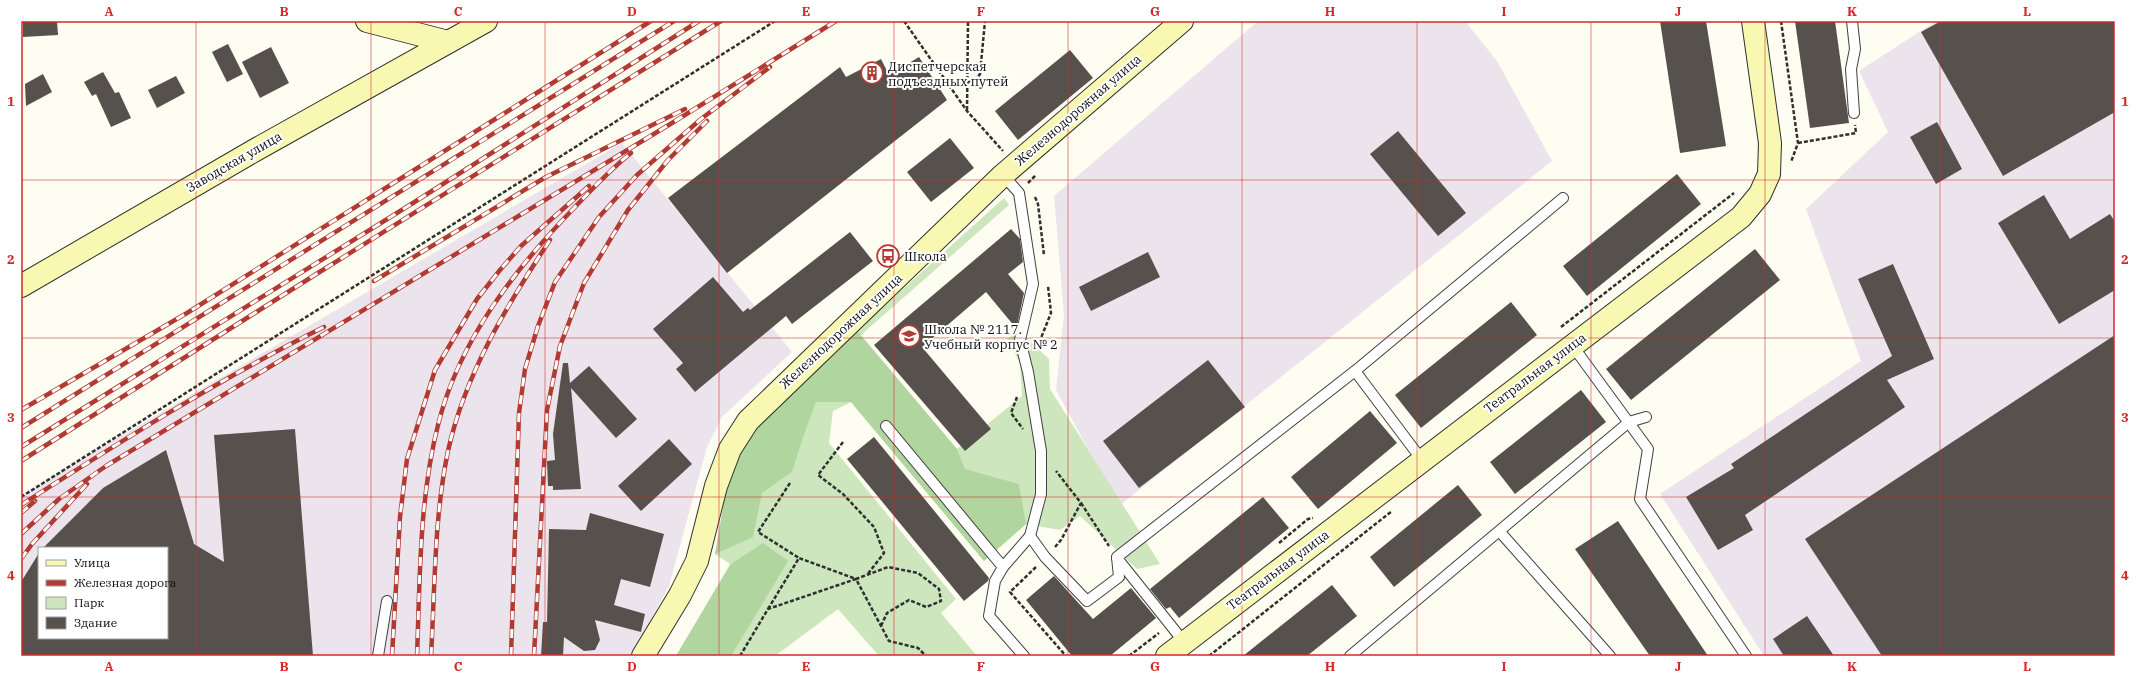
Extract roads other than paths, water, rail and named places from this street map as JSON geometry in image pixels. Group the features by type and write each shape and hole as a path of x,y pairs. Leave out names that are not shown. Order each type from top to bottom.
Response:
{"street":[{"path":"367,21 448,42"},
{"name":"Заводская улица","path":"21,286 257,149 486,21"},
{"name":"Железнодорожная улица","path":"643,656 680,595 697,561 716,486 730,449 748,421 1006,166 1182,21"},
{"name":"Театральная улица","path":"1167,656 1422,460 1563,338 1741,217 1760,194 1769,174 1770,143 1753,21"}],"lane":[{"path":"1852,21 1855,49 1851,69 1854,113"},
{"path":"1006,166 1019,193 1033,284 1020,340 1028,372 1041,451 1041,494 1030,536 1003,567 995,581 989,616 1024,656"},
{"path":"1117,558 1355,370 1563,198"},
{"path":"1563,338 1629,422 1648,449 1640,499 1746,656"},
{"path":"1355,370 1422,460"},
{"path":"1350,656 1500,532 1629,422 1646,416"},
{"path":"886,426 1003,567"},
{"path":"1500,532 1610,656"},
{"path":"1030,536 1045,557 1087,601 1119,577 1117,558"},
{"path":"1117,558 1184,642"},
{"path":"378,656 387,601"}],"railway":[{"path":"21,410 187,313 651,21"},
{"path":"21,428 674,21"},
{"path":"21,447 413,203 699,21"},
{"path":"21,461 721,21"},
{"path":"21,534 59,499 106,466 672,123 836,21"},
{"path":"511,656 519,413 525,369 538,326 555,282 599,217 637,175 701,119 770,67"},
{"path":"374,281 546,177 685,109"},
{"path":"534,656 547,410 560,346 584,283 628,210 668,160 707,121"},
{"path":"417,656 420,569 427,482 438,425 447,394 475,335 492,307 511,281 531,255 595,186 631,153"},
{"path":"392,656 400,517 407,459 435,370 477,299 500,270 521,246 589,186"},
{"path":"431,656 440,502 443,476 456,422 465,395 489,341 518,290 550,240"},
{"path":"21,505 208,390 324,327"},
{"path":"21,559 32,544 87,484"},
{"path":"21,513 35,501"}],"place":[{"name":"Диспетчерская подъездных путей","path":"872,73"},
{"name":"Школа","path":"888,256"},
{"name":"Школа № 2117. Учебный корпус № 2","path":"909,336"}]}
